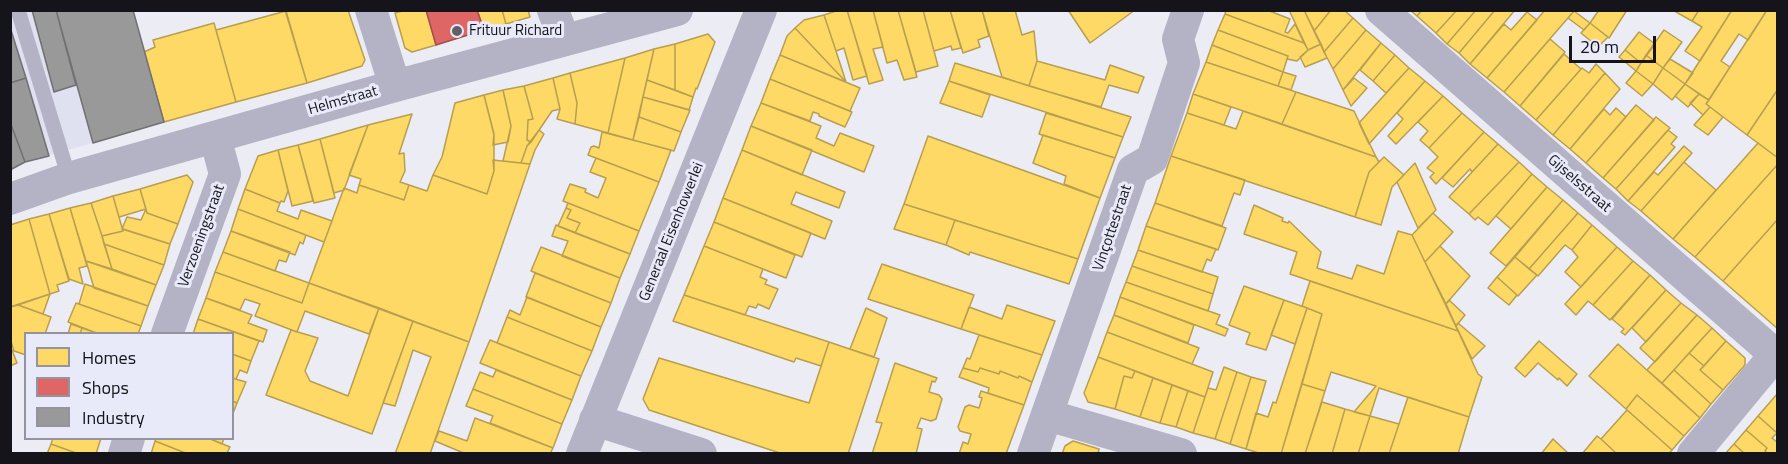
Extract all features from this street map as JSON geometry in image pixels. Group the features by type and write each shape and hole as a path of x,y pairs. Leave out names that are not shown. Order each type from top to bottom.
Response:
{"street":[{"path":"371,10 395,86"},
{"path":"554,10 564,40"},
{"name":"Helmstraat","path":"10,199 69,178 395,86 677,10"},
{"name":"Generaal Eisenhowerlei","path":"582,453 761,10"},
{"name":"Vinçottestraat","path":"1033,453 1133,170 1152,159 1184,63 1179,39 1188,10"},
{"name":"Gijselsstraat","path":"1381,10 1776,356"},
{"name":"Verzoeningstraat","path":"167,332 225,174 215,137"},
{"path":"1693,453 1776,356"},
{"path":"1047,415 1181,453"},
{"path":"596,420 700,453"}],"lane":[{"path":"18,10 69,178"}],"shaded area":[{"path":"11,11 56,11 93,143 25,162 11,122"}],"building: Homes":[{"path":"285,10 348,10 365,60 362,66 307,83"},
{"path":"406,10 426,10 436,45 412,52 405,48 395,13"},
{"path":"477,10 502,10 506,24 484,30"},
{"path":"502,10 528,10 530,17 506,24"},
{"path":"847,10 867,76 853,80 844,48 836,51 824,15"},
{"path":"847,10 873,10 883,47 873,49 883,80 869,84"},
{"path":"873,10 898,10 917,77 904,80 897,60 887,63"},
{"path":"898,10 923,10 938,66 916,72"},
{"path":"923,10 950,10 961,48 952,50 951,46 934,51"},
{"path":"950,10 982,10 989,36 978,40 980,47 963,53"},
{"path":"982,10 1015,10 1022,35 1034,31 1037,61 1029,86 1002,77"},
{"path":"1068,10 1135,10 1090,43"},
{"path":"1226,10 1267,10 1290,19 1285,32 1288,33 1295,24 1304,43 1225,14"},
{"path":"1289,10 1304,10 1321,44 1308,50"},
{"path":"1304,10 1331,10 1314,31"},
{"path":"1331,10 1344,10 1353,18 1324,52 1314,31"},
{"path":"1410,10 1422,10 1417,16"},
{"path":"1422,10 1457,10 1436,33 1417,16"},
{"path":"1457,10 1476,10 1447,44 1436,33"},
{"path":"1476,10 1495,10 1459,53 1447,44"},
{"path":"1495,10 1515,10 1470,64 1459,53"},
{"path":"1545,10 1574,11 1504,92 1487,78"},
{"path":"1599,10 1627,10 1609,38 1590,23"},
{"path":"1677,10 1699,10 1692,21 1676,12"},
{"path":"1699,10 1732,10 1700,61 1685,51 1702,27 1692,21"},
{"path":"1732,10 1767,10 1748,40 1739,34 1721,61 1730,67 1709,100 1685,84"},
{"path":"1767,10 1778,10 1778,89 1747,135 1706,104"},
{"path":"286,11 307,83 236,102 216,30"},
{"path":"1574,11 1590,23 1584,30 1568,18"},
{"path":"1527,12 1537,20 1487,78 1470,64 1504,24 1511,30"},
{"path":"1225,14 1304,43 1308,50 1297,61 1287,59 1288,56 1218,30"},
{"path":"824,15 846,82 795,28 804,20"},
{"path":"1353,18 1366,30 1333,69 1324,52"},
{"path":"214,23 236,102 164,122 144,52 155,47 153,40"},
{"path":"1590,23 1608,37 1598,47 1581,33"},
{"path":"795,28 846,82 780,55 787,36"},
{"path":"1218,30 1288,56 1283,72 1212,45"},
{"path":"1366,30 1381,43 1343,90 1333,69"},
{"path":"1664,30 1682,42 1663,68 1646,55"},
{"path":"1639,32 1655,44 1641,63 1625,50"},
{"path":"708,34 715,42 693,97 675,90 675,44"},
{"path":"1550,39 1565,52 1520,106 1504,92"},
{"path":"1381,43 1395,55 1373,81 1360,70"},
{"path":"675,44 675,90 647,80 654,49"},
{"path":"1321,44 1327,58 1305,67 1300,57"},
{"path":"1212,45 1283,72 1278,86 1206,62"},
{"path":"654,49 633,140 608,133 625,58"},
{"path":"1625,50 1641,63 1636,71 1619,57"},
{"path":"1564,54 1581,69 1536,120 1520,106"},
{"path":"780,55 860,88 850,111 770,79"},
{"path":"1395,55 1409,68 1386,93 1373,81"},
{"path":"1646,55 1663,68 1653,84 1636,71"},
{"path":"625,58 608,133 575,124 577,103 570,73"},
{"path":"1670,59 1693,73 1685,84 1663,68"},
{"path":"1037,61 1105,80 1110,65 1144,77 1138,93 1109,85 1101,107 1029,86"},
{"path":"1206,62 1296,92 1282,124 1193,94"},
{"path":"955,63 1131,117 1123,137 949,81"},
{"path":"1596,64 1605,73 1553,135 1536,120 1582,68 1589,73"},
{"path":"1409,68 1425,81 1369,144 1359,123"},
{"path":"1663,68 1685,84 1672,100 1653,84"},
{"path":"1636,71 1653,84 1642,96 1626,83"},
{"path":"1283,72 1296,76 1291,90 1278,86"},
{"path":"570,73 577,103 575,124 557,119 560,109 553,78"},
{"path":"1605,73 1620,89 1570,149 1553,135"},
{"path":"553,78 560,109 552,111 531,142 527,140 528,120 533,119 524,86"},
{"path":"1354,78 1367,88 1351,106 1343,90"},
{"path":"770,79 852,112 845,127 813,112 810,121 761,103"},
{"path":"647,80 693,97 689,110 643,97"},
{"path":"949,81 990,95 982,117 940,103"},
{"path":"1425,81 1443,96 1396,144 1388,136 1403,119 1397,113"},
{"path":"1685,84 1699,94 1688,107 1675,96"},
{"path":"524,86 533,119 528,120 527,140 531,142 527,146 521,163 503,161 511,126 503,90"},
{"path":"1778,89 1778,158 1747,135"},
{"path":"503,90 511,126 508,142 493,145 494,134 484,95"},
{"path":"1296,92 1354,111 1376,157 1282,124"},
{"path":"1193,94 1231,107 1224,125 1187,113"},
{"path":"1699,94 1709,100 1706,104 1710,107 1703,115 1690,103"},
{"path":"484,95 494,135 494,171 487,194 433,175 442,157 455,103"},
{"path":"1443,96 1462,113 1429,148 1420,140 1428,131 1418,122"},
{"path":"643,97 690,110 681,132 639,117"},
{"path":"761,103 821,126 816,138 834,146 840,133 874,146 864,172 751,126"},
{"path":"1636,105 1654,120 1603,178 1586,163"},
{"path":"1710,107 1723,117 1708,135 1694,125"},
{"path":"1616,108 1626,117 1586,163 1570,149 1604,109 1610,115"},
{"path":"1243,111 1376,157 1379,162 1369,172 1355,217 1171,156 1187,113 1236,129"},
{"path":"1046,113 1123,137 1115,158 1039,134"},
{"path":"1462,113 1484,132 1436,184 1430,177 1434,173 1427,168 1438,157 1429,148"},
{"path":"412,114 399,154 404,153 405,171 400,182 409,185 404,200 359,185 361,179 349,175 368,125"},
{"path":"639,117 681,132 674,151 633,140"},
{"path":"1656,117 1670,128 1616,189 1603,178"},
{"path":"368,125 344,190 334,193 320,139"},
{"path":"751,126 812,150 802,175 742,150"},
{"path":"539,130 544,134 530,164 521,163 527,146"},
{"path":"1668,130 1677,137 1671,144 1675,147 1628,201 1616,189"},
{"path":"602,132 671,150 659,182 588,155 591,147 599,148"},
{"path":"1484,132 1498,144 1472,172 1470,169 1453,187 1442,178"},
{"path":"1043,135 1115,158 1100,198 1064,184 1066,176 1033,163"},
{"path":"928,136 1100,198 1078,259 904,204"},
{"path":"320,139 335,198 314,203 298,145"},
{"path":"1758,143 1778,158 1778,164 1695,257 1673,239"},
{"path":"1498,144 1519,162 1469,214 1449,197"},
{"path":"298,145 313,201 292,206 278,150"},
{"path":"1684,146 1692,153 1641,211 1628,201 1654,172 1658,175"},
{"path":"278,150 288,191 284,202 280,203 245,189 258,156"},
{"path":"742,150 845,192 839,208 796,192 791,204 832,221 825,239 723,198"},
{"path":"1171,156 1245,180 1240,195 1234,193 1222,226 1155,203"},
{"path":"1384,157 1404,175 1392,187 1381,225 1355,217 1369,172"},
{"path":"596,158 659,182 639,231 563,201 570,184 586,189 585,192 598,198 606,178 590,172"},
{"path":"493,160 530,164 469,342 309,283 344,188 357,193 359,185 404,200 409,185 427,191 433,175 487,194 494,171"},
{"path":"1519,162 1532,174 1488,225 1478,217 1475,220 1469,214"},
{"path":"1684,162 1716,190 1673,239 1641,211"},
{"path":"1415,163 1436,210 1418,228 1397,182"},
{"path":"1778,164 1778,219 1723,281 1695,257"},
{"path":"1532,174 1547,187 1511,229 1496,216"},
{"path":"187,175 193,182 178,224 147,213 140,189"},
{"path":"1547,187 1563,200 1506,266 1490,253"},
{"path":"140,189 146,209 119,217 113,196"},
{"path":"245,189 280,203 277,211 298,219 301,210 332,221 324,242 238,209"},
{"path":"113,196 123,231 102,236 91,203"},
{"path":"723,198 811,233 802,257 714,222"},
{"path":"1563,200 1578,213 1529,269 1515,257"},
{"path":"91,203 112,269 86,261 70,208"},
{"path":"568,203 639,231 630,254 575,233 580,223 567,218 571,210 566,208"},
{"path":"1155,203 1226,228 1218,250 1146,226"},
{"path":"904,204 955,220 946,245 894,229"},
{"path":"1254,205 1283,218 1282,221 1288,223 1289,221 1321,252 1317,268 1352,279 1357,265 1384,274 1398,231 1412,235 1458,331 1290,274 1297,252 1244,234"},
{"path":"70,208 87,266 79,268 83,284 69,279 49,214"},
{"path":"566,208 571,210 567,218 580,223 575,233 558,226"},
{"path":"146,209 147,213 178,224 170,244 122,229 127,217 141,220"},
{"path":"238,209 306,235 303,244 300,242 295,255 231,231"},
{"path":"1433,213 1453,232 1425,262 1412,235"},
{"path":"1578,213 1592,225 1572,250 1565,245 1538,276 1529,269"},
{"path":"49,214 69,281 57,285 59,291 50,294 29,219"},
{"path":"29,219 50,294 10,307 10,225"},
{"path":"1778,219 1778,329 1723,281"},
{"path":"955,220 1078,259 1069,284 970,252 969,255 946,245"},
{"path":"714,222 795,255 786,278 704,246"},
{"path":"556,225 630,254 620,278 562,256 568,241 552,236"},
{"path":"1592,225 1617,247 1581,287 1565,272 1578,257 1572,250"},
{"path":"1146,226 1216,249 1211,261 1207,259 1202,272 1138,250"},
{"path":"123,229 170,244 164,265 104,244 102,236 123,231"},
{"path":"231,231 290,252 286,262 279,260 275,271 223,252"},
{"path":"104,244 164,265 156,285 112,269"},
{"path":"704,246 763,269 760,277 767,280 765,284 778,289 769,309 758,304 756,308 749,306 745,315 684,295"},
{"path":"1440,246 1470,276 1446,304 1425,262"},
{"path":"541,247 620,278 611,303 531,271"},
{"path":"1617,247 1633,261 1593,305 1588,301 1576,315 1565,304"},
{"path":"1138,250 1218,277 1213,294 1132,266"},
{"path":"223,252 309,283 302,303 215,272"},
{"path":"1515,257 1537,275 1518,296 1497,277"},
{"path":"86,261 156,285 148,306 94,288"},
{"path":"1633,261 1650,275 1610,320 1593,305"},
{"path":"882,264 974,295 961,329 868,299"},
{"path":"1132,266 1213,294 1208,311 1126,282"},
{"path":"215,272 302,303 309,283 379,308 369,334 305,311 297,332 255,316 260,304 245,299 240,310 206,298"},
{"path":"535,273 611,303 601,327 526,297"},
{"path":"1650,275 1666,290 1625,335 1621,332 1624,329 1612,319"},
{"path":"1497,277 1517,295 1509,305 1488,288"},
{"path":"1310,281 1458,331 1478,374 1482,377 1469,417 1379,388 1370,416 1354,412 1376,386 1331,372 1325,391 1302,384 1322,314 1302,306"},
{"path":"1126,282 1220,315 1216,324 1228,329 1225,336 1120,297"},
{"path":"85,284 148,306 141,326 79,304"},
{"path":"1244,286 1284,300 1266,350 1246,344 1250,333 1229,325"},
{"path":"1666,290 1681,303 1646,342 1632,328"},
{"path":"50,294 43,314 18,305"},
{"path":"684,295 829,342 821,366 796,358 794,362 673,321"},
{"path":"527,297 601,327 592,351 507,317 510,310 520,315"},
{"path":"1120,297 1194,325 1188,343 1114,315"},
{"path":"206,298 252,315 248,323 267,330 263,342 198,319"},
{"path":"1284,300 1307,308 1295,344 1271,335"},
{"path":"1449,300 1465,315 1456,326 1446,304"},
{"path":"76,303 141,326 139,332 94,332 68,322"},
{"path":"1681,303 1697,315 1655,362 1640,348"},
{"path":"18,305 51,317 46,332 24,332 24,354 14,351 10,338 10,307"},
{"path":"1007,305 1055,321 1042,355 961,329 969,307 1002,319"},
{"path":"379,308 413,321 372,434 266,395 291,330 318,338 305,371 310,381 348,396"},
{"path":"866,308 887,318 874,357 850,349"},
{"path":"1307,308 1322,314 1281,454 1262,454 1246,449 1256,413 1268,417 1273,402 1276,403"},
{"path":"1114,315 1199,348 1192,364 1107,332"},
{"path":"1697,315 1712,328 1662,383 1647,370"},
{"path":"507,317 592,351 581,376 497,343"},
{"path":"198,319 259,341 251,361 234,355 234,332 194,332"},
{"path":"413,321 469,342 430,454 395,454 431,357 413,350 395,406 383,403"},
{"path":"1458,323 1485,346 1472,359 1456,326"},
{"path":"71,324 82,328 81,332 69,332"},
{"path":"82,328 93,332 81,332"},
{"path":"1712,328 1726,341 1704,366 1689,353"},
{"path":"1107,332 1213,372 1205,397 1098,357"},
{"path":"979,335 1042,355 1032,382 1000,371 999,374 980,368 978,372 963,368 967,358 970,359"},
{"path":"490,340 581,376 572,400 480,363"},
{"path":"1539,341 1577,374 1567,386 1538,363 1525,377 1515,368"},
{"path":"1726,341 1745,358 1745,365 1723,390 1700,370"},
{"path":"829,342 879,359 848,454 783,454 649,410 643,399 659,358 809,403"},
{"path":"1618,344 1700,418 1684,436 1637,395 1626,409 1589,376"},
{"path":"12,350 17,363 10,366 10,351"},
{"path":"1689,353 1704,366 1700,370 1723,390 1711,404 1674,370"},
{"path":"234,355 251,361 247,373 240,370 236,379 234,378"},
{"path":"1098,357 1135,371 1132,378 1124,376 1115,409 1088,402 1084,393"},
{"path":"895,363 937,378 935,382 932,381 929,392 939,395 942,399 936,419 931,421 921,418 917,428 922,429 916,454 872,454 882,423 876,422"},
{"path":"1224,367 1237,372 1215,439 1193,433 1208,388 1216,390"},
{"path":"963,368 978,372 980,368 999,374 1000,371 1032,382 1024,405 988,393 989,388 959,377"},
{"path":"496,370 572,400 562,424 473,389 480,372 493,377"},
{"path":"1674,370 1711,404 1700,418 1662,383"},
{"path":"1135,371 1153,378 1140,417 1115,409 1124,376 1132,378"},
{"path":"1237,372 1251,377 1230,444 1215,439"},
{"path":"1251,377 1266,381 1246,449 1230,444"},
{"path":"1153,378 1172,385 1160,423 1140,417"},
{"path":"234,379 246,382 237,403 234,402"},
{"path":"1302,384 1325,391 1305,454 1281,454"},
{"path":"1172,385 1188,391 1176,427 1160,423"},
{"path":"473,389 562,424 553,448 490,423 493,416 466,406"},
{"path":"981,391 1024,405 1006,454 959,454 963,442 968,444 971,434 960,431 958,427 965,407 969,405 979,408 982,398 979,397"},
{"path":"1188,391 1205,397 1193,433 1176,427"},
{"path":"1778,393 1778,432 1777,433 1758,416"},
{"path":"1637,395 1684,436 1672,450 1626,409"},
{"path":"1408,397 1469,417 1458,454 1389,454"},
{"path":"1322,402 1345,409 1332,454 1305,454"},
{"path":"1345,409 1370,416 1358,454 1332,454"},
{"path":"1627,410 1672,450 1669,454 1617,454 1601,439"},
{"path":"1370,416 1399,424 1389,454 1358,454"},
{"path":"1758,416 1777,433 1772,438 1778,443 1778,454 1768,454 1765,451 1767,448 1746,430"},
{"path":"475,418 553,448 550,454 466,454 435,441 439,431 467,441"},
{"path":"1746,430 1767,448 1765,451 1768,454 1745,454 1734,444"},
{"path":"1597,436 1601,439 1617,454 1582,454"},
{"path":"1553,439 1569,454 1541,454"},
{"path":"52,440 100,440 96,454 79,454 51,444"},
{"path":"213,440 230,447 227,453 188,454 155,441"},
{"path":"155,441 188,454 151,454"},
{"path":"1073,441 1099,449 1098,454 1062,454 1065,446"},
{"path":"51,444 79,454 47,454"},
{"path":"1734,444 1745,454 1725,454"}],"building: Shops":[{"path":"426,10 477,10 484,30 436,45"}],"building: Industry":[{"path":"32,10 56,10 76,85 54,92"},
{"path":"56,10 133,10 164,122 93,143"},
{"path":"10,27 26,78 10,83"},
{"path":"26,78 49,156 25,162 10,122 10,83"},
{"path":"10,122 25,162 10,170"}],"place":[{"name":"Frituur Richard","path":"457,31"}]}
